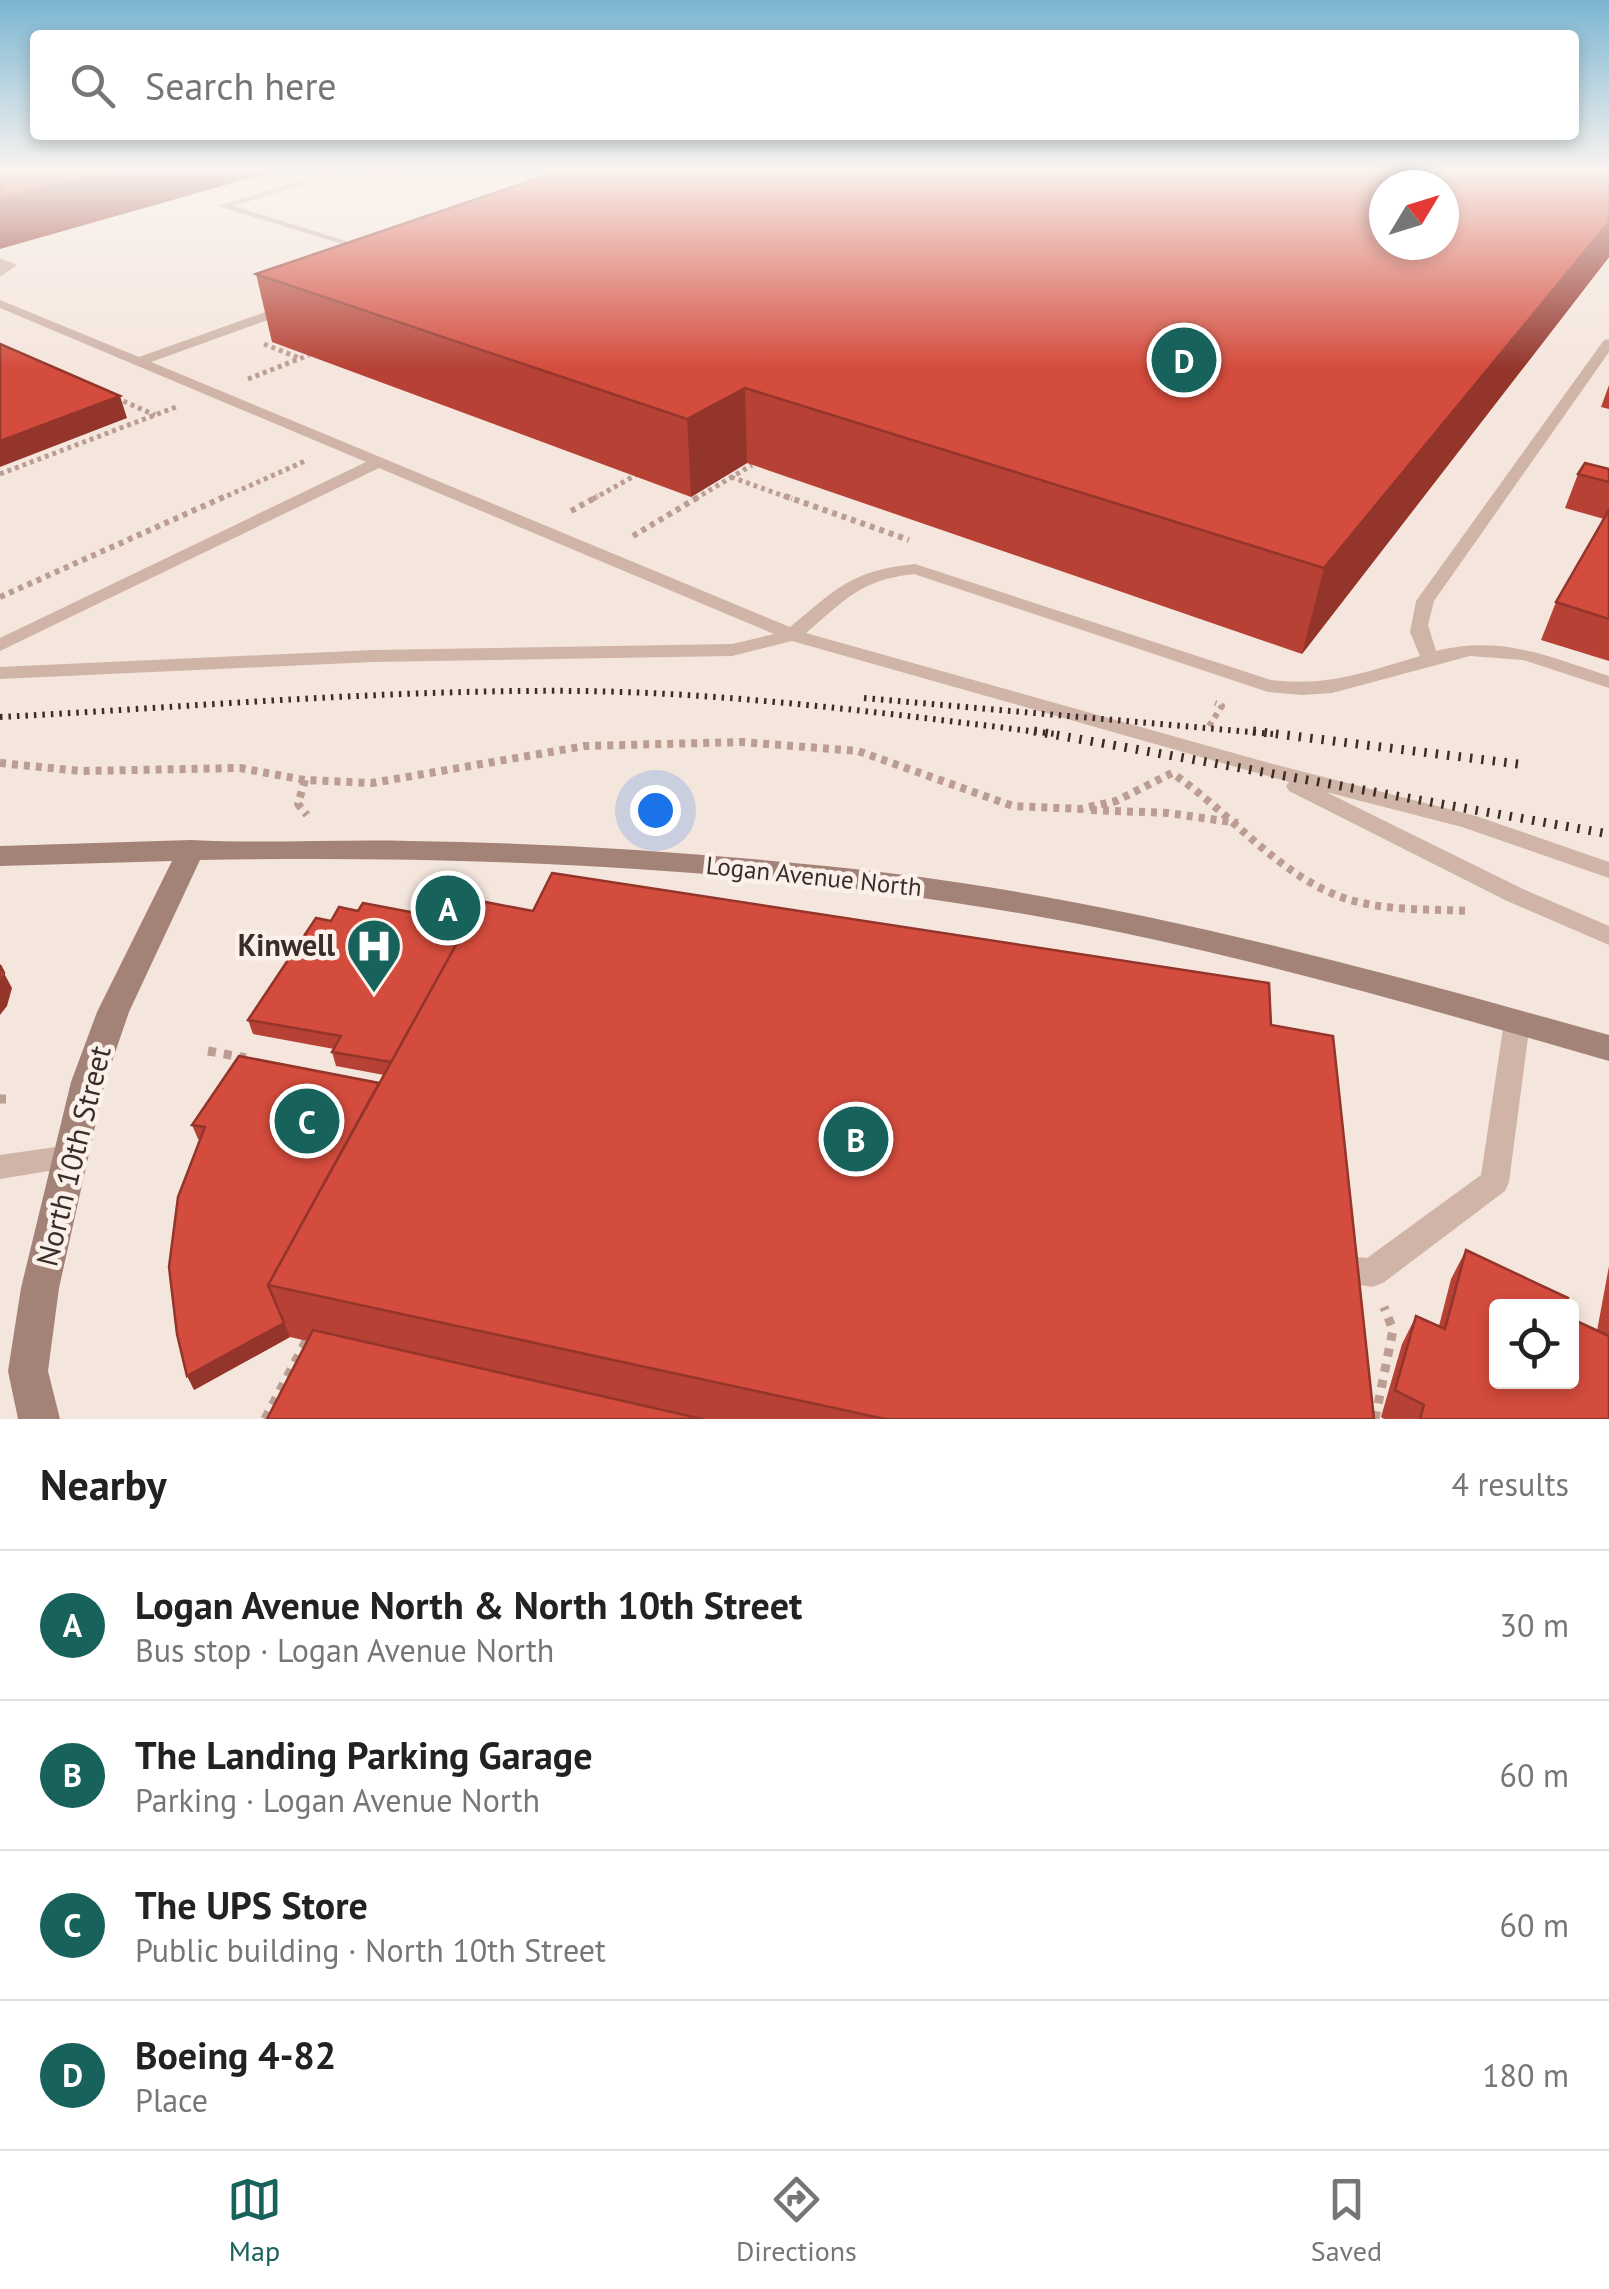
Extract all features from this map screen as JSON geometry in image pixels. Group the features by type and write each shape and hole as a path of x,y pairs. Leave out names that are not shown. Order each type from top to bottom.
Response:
{"main road":[{"name":"Logan Avenue North","path":"0,856 191,850 516,852 740,866 932,889 1198,939 1609,1048"},
{"name":"North 10th Street","path":"39,1419 28,1371 40,1288 88,1082 113,1012 191,850"}],"lane":[{"path":"321,236 382,255"},
{"path":"0,261 11,266 0,273"},
{"path":"0,304 792,635 1264,770 1468,821 1609,870"},
{"path":"139,362 301,304"},
{"path":"1432,660 1421,644 1417,622 1426,600 1609,343"},
{"path":"0,645 379,462"},
{"path":"0,673 374,656 732,650 792,635 854,584 880,573 915,569 1303,693 1338,690 1432,660 1498,650 1609,682"},
{"path":"1264,770 1515,896 1609,936"},
{"path":"1332,1268 1372,1273 1494,1182 1517,1022"},
{"path":"0,1167 69,1157"}],"path":[{"path":"0,474 309,355"},
{"path":"101,392 155,415"},
{"path":"0,597 316,456"},
{"path":"626,540 752,465"},
{"path":"580,521 565,515 636,475"},
{"path":"732,478 916,543"},
{"path":"1080,809 1116,801 1172,773 1222,706 1179,689 1197,662"},
{"path":"0,762 81,771 240,768 305,780 372,783 586,746 742,742 858,751 1012,806 1168,813 1238,823"},
{"path":"1172,773 1238,823 1284,865 1334,894 1380,904 1476,912"},
{"path":"305,780 298,804 307,815"},
{"path":"208,1051 265,1062"},
{"path":"1372,1273 1393,1330 1375,1419"},
{"path":"265,1419 306,1342"}],"building":[{"path":"367,236 1369,236 1369,260 1459,260 1459,236 1597,236 1324,568 745,388 687,419 256,274"},
{"path":"0,344 120,396 0,441"},
{"path":"1585,463 1609,469 1609,482 1578,474"},
{"path":"1609,510 1609,619 1556,602"},
{"path":"552,873 1269,983 1271,1025 1333,1036 1374,1419 885,1419 268,1285 480,901 533,911"},
{"name":"Kinwell","path":"363,903 468,923 391,1062 332,1052 341,1036 248,1020 316,918 331,921 339,907 358,911"},
{"path":"239,1056 379,1083 268,1285 284,1323 187,1376 177,1334 169,1267 178,1197 205,1127 192,1125"},
{"path":"1466,1250 1568,1298 1489,1299 1489,1389 1579,1389 1579,1322 1609,1336 1609,1419 1420,1419 1424,1405 1395,1390 1416,1316 1445,1329"},
{"path":"313,1330 702,1419 267,1419"}],"railway":[{"path":"0,717 363,696 581,691 759,700 1042,733"},
{"path":"864,698 1273,734"},
{"path":"1034,731 1042,733"},
{"path":"1253,731 1526,765"},
{"path":"1042,733 1055,734"},
{"path":"1042,733 1609,834"}],"place":[{"name":"Boeing 4-82","path":"1184,360"},
{"name":"Logan Avenue North & North 10th Street","path":"448,908"},
{"name":"Kinwell","path":"374,995"},
{"name":"The UPS Store","path":"307,1121"},
{"name":"The Landing Parking Garage","path":"856,1139"}]}
